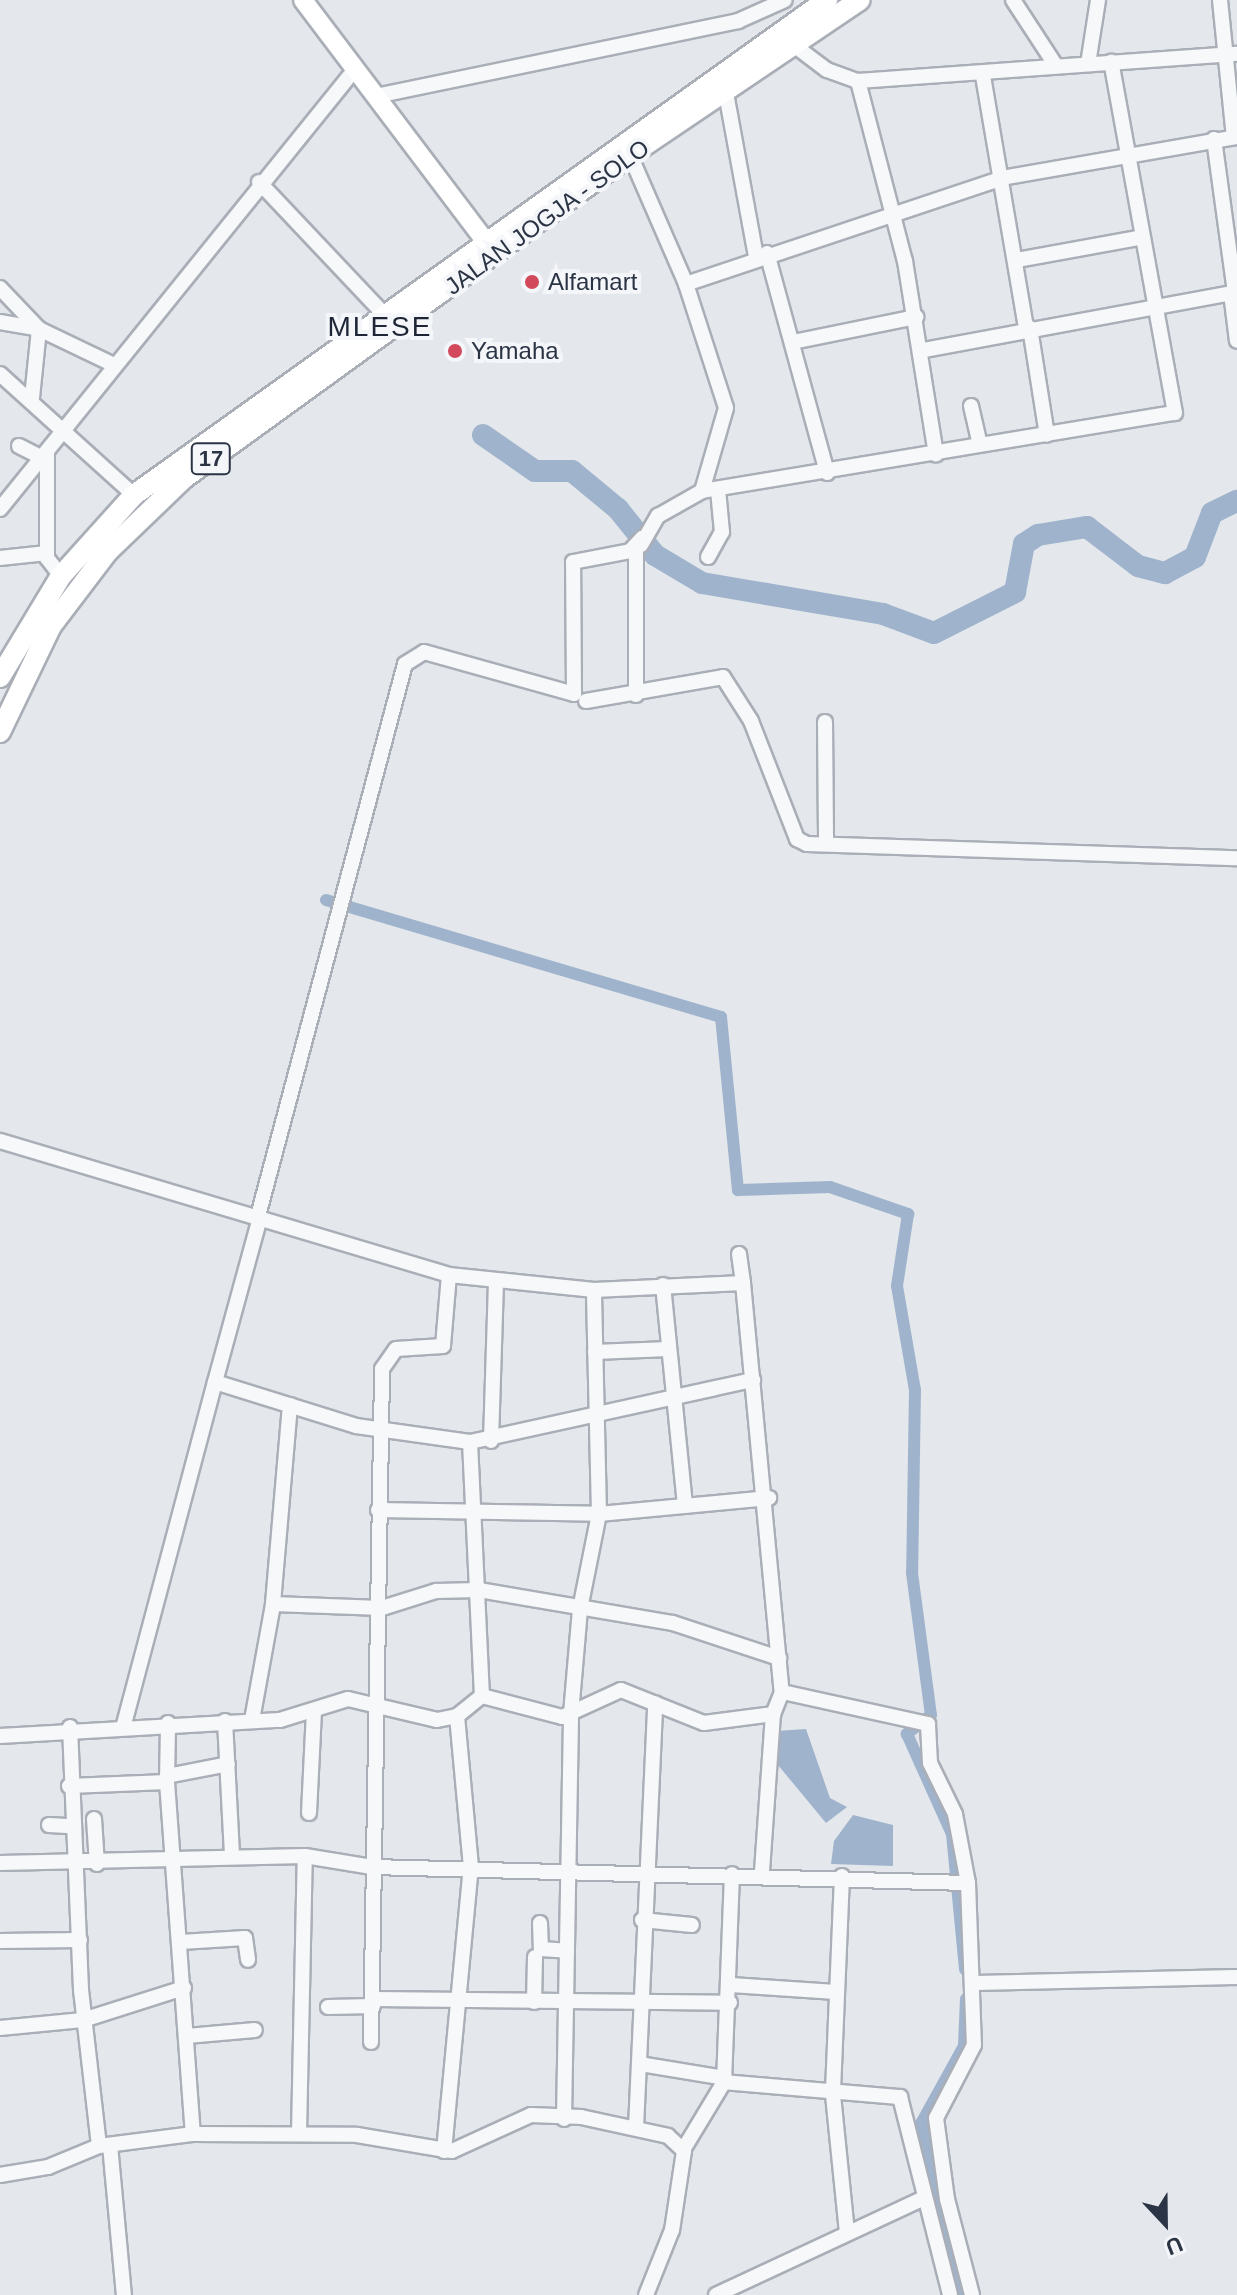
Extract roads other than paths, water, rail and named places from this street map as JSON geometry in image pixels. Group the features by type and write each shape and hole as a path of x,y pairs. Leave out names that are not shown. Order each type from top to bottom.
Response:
{"highway":[{"name":"17","path":"0,677 61,576 134,495 384,314 490,246 827,0"},
{"name":"JALAN JOGJA - SOLO","path":"0,732 51,626 145,513 490,246 726,93 860,0"}],"main road":[{"path":"303,0 490,246"}],"street":[{"path":"376,96 738,21 785,0"},
{"path":"1013,0 1056,66"},
{"path":"1088,64 1098,0"},
{"path":"686,284 892,210 1002,178 1235,137 1232,54 1220,0"},
{"path":"795,46 827,70 858,81 983,76 1056,66 1232,54"},
{"path":"124,1724 405,664 424,652 574,694 573,562 630,551 640,544 658,516 702,491 827,473 936,455 980,444 1175,413 1138,238 1111,62"},
{"path":"0,509 259,182 355,69"},
{"path":"983,76 1047,435"},
{"path":"858,81 924,350 936,455"},
{"path":"726,93 762,255 793,342 827,473"},
{"path":"1214,139 1234,293 1237,341"},
{"path":"630,155 686,284 726,408 702,491"},
{"path":"259,182 384,314"},
{"path":"1017,260 1138,238"},
{"path":"0,288 39,329 32,398"},
{"path":"924,350 1028,328 1234,293"},
{"path":"793,342 916,317"},
{"path":"0,322 39,329 114,362"},
{"path":"0,374 32,398 134,495"},
{"path":"971,406 980,444"},
{"path":"19,446 45,456"},
{"path":"45,456 47,553 61,576"},
{"path":"708,557 722,532 718,490"},
{"path":"636,695 640,544"},
{"path":"0,558 47,553"},
{"path":"586,701 636,695 723,677 751,721 797,839 826,844 1237,858"},
{"path":"825,722 826,844"},
{"path":"0,1141 449,1275 594,1290 743,1283"},
{"path":"739,1254 769,1498 782,1692 773,1714 762,1872"},
{"path":"371,2042 374,2002 372,1867 382,1608 377,1431 383,1359 396,1349 443,1346 449,1275"},
{"path":"491,1441 496,1282"},
{"path":"663,1285 685,1506"},
{"path":"564,2117 571,1714 580,1609 599,1514 594,1290"},
{"path":"595,1352 668,1349"},
{"path":"215,1382 377,1431 470,1442 491,1441 596,1418 753,1380"},
{"path":"252,1720 273,1604 290,1405"},
{"path":"470,1442 482,1696"},
{"path":"378,1510 473,1509 599,1514 769,1498"},
{"path":"273,1604 382,1608 436,1591 479,1590 673,1623 779,1658"},
{"path":"482,1696 571,1714 621,1690 704,1723 773,1714"},
{"path":"782,1692 928,1724 930,1763 955,1814 968,1883 976,1983 973,2051 936,2118 947,2199 972,2295"},
{"path":"0,1736 70,1727 252,1720 314,1710 348,1699 437,1720 457,1716 482,1696"},
{"path":"636,2128 640,2064 642,1874 655,1703"},
{"path":"309,1813 314,1710"},
{"path":"444,2151 471,1867 457,1716"},
{"path":"225,1721 232,1855"},
{"path":"168,1723 167,1779 193,2134"},
{"path":"70,1727 69,1786 83,2020 124,2295"},
{"path":"69,1786 167,1779 228,1764"},
{"path":"94,1819 97,1864"},
{"path":"49,1825 71,1826"},
{"path":"0,1863 73,1865 232,1855 305,1856 372,1867 471,1867 642,1874 762,1872 968,1883"},
{"path":"299,2134 305,1856"},
{"path":"646,2295 678,2207 683,2150 725,2080 731,1985 732,1874"},
{"path":"842,1876 833,2094 847,2233"},
{"path":"642,1920 692,1925"},
{"path":"540,1923 541,1949 567,1951"},
{"path":"181,1942 245,1938 248,1960"},
{"path":"0,1941 80,1940"},
{"path":"534,2002 535,1957"},
{"path":"976,1983 1237,1977"},
{"path":"731,1985 836,1992"},
{"path":"0,2028 83,2020 184,1988"},
{"path":"328,2007 374,2002 730,2003"},
{"path":"187,2036 255,2030"},
{"path":"640,2064 725,2080 902,2099 950,2295"},
{"path":"0,2175 58,2165 104,2145 193,2134 400,2138 444,2151 531,2115 636,2128 668,2136 683,2150"},
{"path":"716,2295 924,2198"}],"water":[{"path":"806,1729 830,1798 847,1807 826,1823 773,1759 776,1731"},
{"path":"853,1815 893,1825 893,1866 831,1864 834,1841"}],"waterway":[{"path":"483,435 535,471 572,471 618,509 655,555 702,583 883,614 934,633 1015,592 1024,544 1038,535 1087,527 1138,566 1165,573 1195,557 1212,513 1237,501"},
{"path":"326,900 721,1017 738,1190 830,1187 908,1214 897,1286 915,1390 912,1573 931,1715 907,1734 952,1834 965,1969"},
{"path":"959,2295 922,2122 964,2046 966,1999"}],"place":[{"name":"Alfamart","path":"532,282"},
{"name":"Yamaha","path":"455,351"}],"district":[{"name":"MLESE","path":"380,327"}]}
